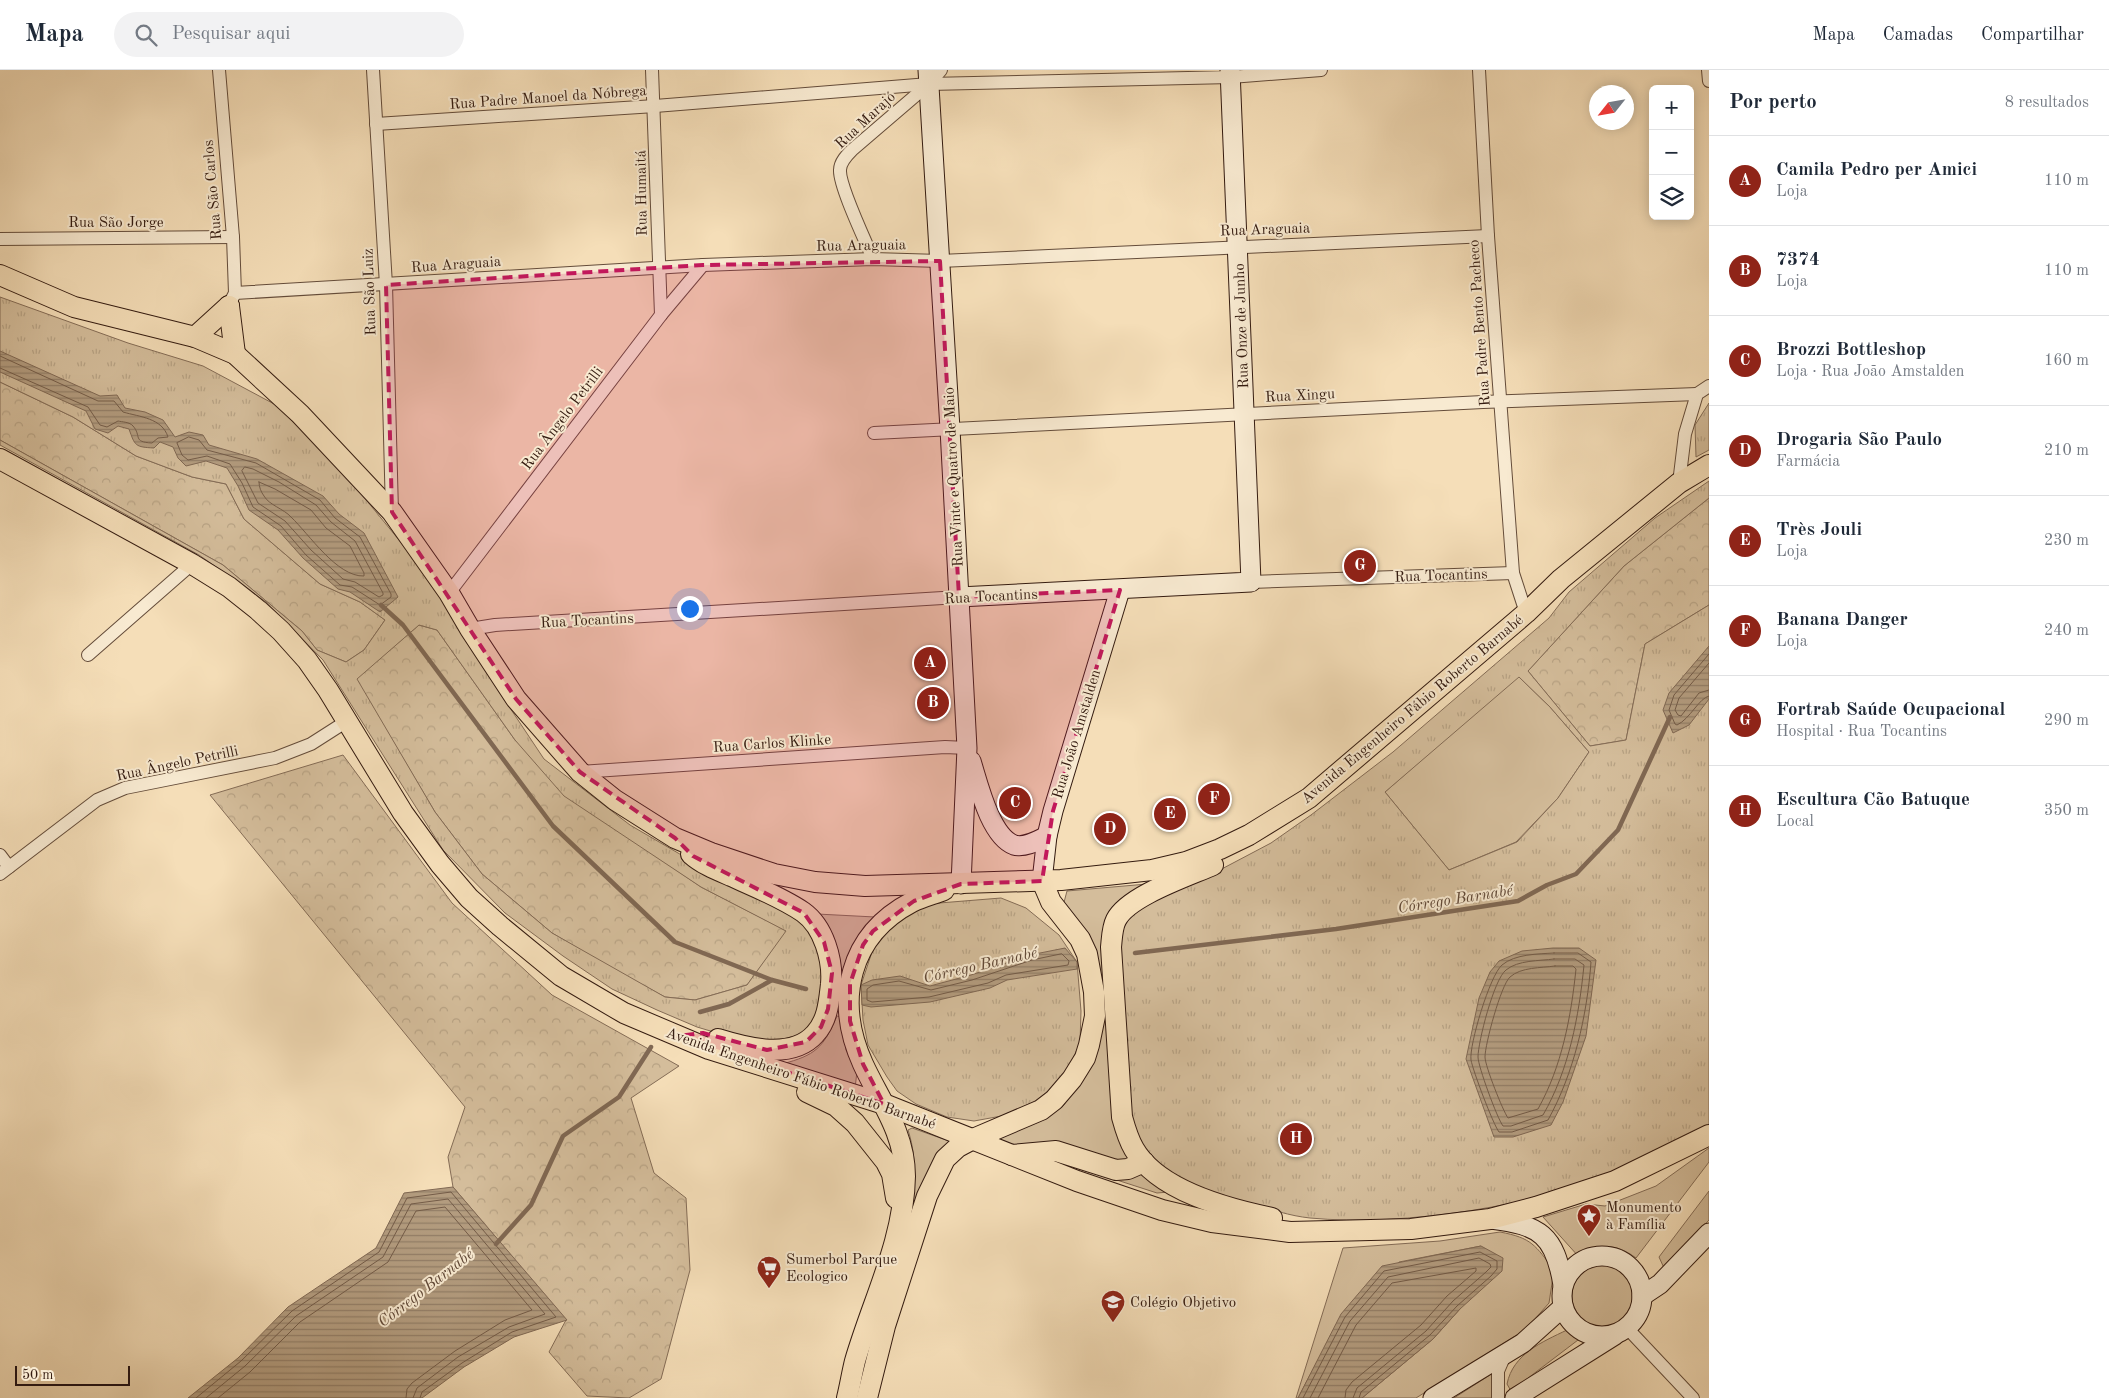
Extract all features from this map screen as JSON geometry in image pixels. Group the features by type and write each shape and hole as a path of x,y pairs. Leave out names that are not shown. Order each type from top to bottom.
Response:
{"main road":[{"name":"Avenida Engenheiro Fábio Roberto Barnabé","path":"0,275 74,307 195,337 235,354 300,414 392,512 449,593 516,699 580,772 615,800 675,838 742,864 815,882 865,886 1042,881 1152,870 1186,862 1220,849 1277,819 1318,790 1526,613 1561,580 1679,483 1709,465"},
{"path":"195,337 232,299"},
{"path":"232,299 235,354"},
{"name":"Avenida Engenheiro Fábio Roberto Barnabé","path":"0,459 192,564 229,588 281,631 307,660 403,813 440,864 469,898 561,976 624,1013 677,1036 767,1068 884,1104 1010,1155 1162,1210 1212,1222 1290,1232 1356,1231 1446,1226 1490,1219 1536,1207 1615,1181 1709,1134"},
{"path":"1318,790 1309,808 1285,827 1221,861 1147,894 1116,919 1111,947 1122,1117 1134,1150 1162,1178 1178,1188 1235,1210 1290,1220 1332,1224 1356,1231"},
{"path":"675,838 693,856 716,870 804,913 824,942 830,957 832,973 828,1009 821,1027 806,1042 791,1048 767,1050 719,1040 703,1033 677,1036"},
{"path":"867,1398 885,1326 933,1182 945,1159 973,1139 1034,1114 1054,1100 1085,1058 1093,1032 1095,1016 1094,992 1087,954 1080,939 1051,902 1042,881"},
{"path":"847,1398 856,1361 896,1244 904,1196 905,1173 900,1139 893,1121 863,1064 855,1043 850,1021 850,984 855,963 863,945 873,931 894,913 914,901 961,884"},
{"path":"767,1068 786,1083 836,1106 855,1123 878,1151 889,1168 895,1187 896,1244"},
{"path":"878,1151 884,1104"},
{"path":"1010,1155 1056,1151 1116,1170 1144,1162"}],"street":[{"name":"Rua São Carlos","path":"219,70 233,237 232,299"},
{"name":"Rua São Luiz","path":"373,70 386,285 392,512"},
{"name":"Rua Humaitá","path":"652,70 655,106 658,268 661,315"},
{"name":"Rua Padre Manoel da Nóbrega","path":"376,124 655,106 933,75 1230,73 1321,70"},
{"name":"Rua Padre Bento Pacheco","path":"1479,70 1488,236 1513,573 1526,613"},
{"path":"1708,70 1709,81"},
{"name":"Rua Onze de Junho","path":"1230,73 1251,582"},
{"name":"Rua Marajó","path":"873,260 844,189 840,170 844,159 852,150 933,75"},
{"name":"Rua Vinte e Quatro de Maio","path":"933,75 940,260 967,748 961,884"},
{"name":"Rua Araguaia","path":"232,299 386,285 703,265 940,260 1488,236"},
{"name":"Rua São Jorge","path":"0,239 233,237"},
{"name":"Rua Ângelo Petrilli","path":"449,593 661,315 703,265"},
{"path":"1679,483 1685,434 1697,394 1709,386"},
{"name":"Rua Xingu","path":"874,433 1243,414 1697,394"},
{"path":"88,656 192,564"},
{"name":"Rua Tocantins","path":"470,629 495,625 959,597 1251,582 1513,573"},
{"name":"Rua João Amstalden","path":"1042,881 1047,836 1120,590"},
{"name":"Rua Ângelo Petrilli","path":"5,870 97,800 124,788 275,758 311,744 347,721"},
{"path":"967,748 983,800 991,820 1001,835 1014,845 1029,845 1047,836"},
{"name":"Rua Carlos Klinke","path":"580,772 925,749 967,748"},
{"path":"0,855 5,870"},
{"path":"1490,1219 1518,1222 1534,1230 1550,1243 1556,1252 1563,1285 1563,1307 1570,1321 1582,1331 1596,1336 1607,1336 1622,1330"},
{"path":"1642,1296 1660,1284 1709,1233"},
{"path":"1514,1398 1622,1330 1635,1319 1640,1308 1642,1296 1638,1278 1626,1264 1610,1257 1591,1257 1576,1266 1563,1285"},
{"path":"1433,1398 1505,1356 1523,1343 1563,1307"},
{"path":"1622,1330 1693,1398"},
{"path":"1498,1398 1498,1371 1505,1356"}],"highlighted area":[{"path":"940,261 959,597 1120,590 1053,811 1042,881 961,884 914,901 873,931 863,945 850,984 850,1021 863,1064 884,1104 677,1036 703,1033 767,1050 806,1042 821,1027 828,1009 832,973 824,942 804,913 693,856 675,838 580,772 516,699 392,512 386,285 703,265"}],"green space":[{"path":"0,297 128,343 203,366 276,405 345,474 421,567 544,759 630,825 690,860 774,903 807,925 825,967 823,1000 811,1027 802,1034 784,1039 744,1041 697,1027 612,989 505,913 443,850 323,660 266,602 199,555 0,445 0,440 223,565 302,631 317,650 346,662 364,650 385,620 360,602 320,584 244,519 226,484 192,477 136,456 73,417 0,382","holes":["419,625 437,630 515,740 564,796 701,887 786,931 747,985 695,1000 665,997 552,933 482,874 435,812 357,679"]},
{"path":"0,382 73,417 136,456 192,477 226,484 244,519 320,584 360,602 385,620 364,650 346,662 317,650 302,631 223,565 0,440"},
{"path":"1709,403 1709,450 1696,457 1695,425"},
{"path":"1709,481 1709,498 1624,566 1528,671 1590,746 1626,740 1645,644 1709,605 1709,1125 1647,1158 1592,1181 1513,1203 1471,1211 1428,1216 1347,1220 1310,1218 1288,1214 1219,1195 1203,1190 1172,1175 1147,1154 1134,1133 1125,1046 1119,942 1123,929 1130,917 1144,906 1216,872 1271,843 1311,815 1393,752 1549,618 1569,592 1655,518","holes":["1519,677 1550,707 1589,752 1558,798 1517,842 1449,870 1385,792"]},
{"path":"1709,498 1709,605 1645,644 1626,740 1590,746 1528,671 1624,566"},
{"path":"419,625 437,630 515,740 647,850 701,887 787,931 747,985 695,1000 665,997 552,933 482,874 435,812 356,679"},
{"path":"1518,676 1550,707 1589,752 1558,798 1516,842 1449,870 1385,792"},
{"path":"343,755 452,903 552,995 679,1066 631,1098 654,1173 686,1198 690,1270 661,1379 629,1398 587,1396 549,1352 566,1320 453,1187 448,1157 465,1107 210,795"},
{"path":"1147,884 1114,909 1131,1162 1017,1148 997,1139 1038,1122 1063,1106 1085,1075 1103,1020 1063,906 1067,891"},
{"path":"1001,898 1026,908 1059,935 1077,962 1081,1011 1080,1043 1070,1065 1056,1085 1035,1101 1007,1115 974,1121 947,1117 916,1104 897,1091 887,1077 868,1045 863,1020 861,985 874,946 892,923 927,904"},
{"path":"817,914 875,917 847,958 841,977 837,950"},
{"path":"837,1016 842,1017 846,1050 857,1071 855,1089 782,1064 794,1061 817,1049 827,1036"},
{"path":"912,1128 949,1141 935,1162 909,1229 913,1204 914,1155 908,1130"},
{"path":"1709,1148 1709,1162 1636,1258 1614,1247 1594,1249 1579,1257 1543,1217 1586,1204 1605,1206 1656,1186"},
{"path":"1058,1161 1141,1171 1169,1192 1157,1193"},
{"path":"1709,1191 1709,1220 1664,1268 1659,1257"},
{"path":"1500,1232 1519,1237 1532,1244 1554,1270 1549,1303 1525,1330 1416,1398 1362,1398 1433,1339 1460,1309 1481,1246 1399,1262 1317,1362 1298,1398 1296,1398 1343,1248 1440,1241"},
{"path":"1604,1264 1616,1267 1627,1273 1633,1284 1636,1296 1633,1308 1627,1319 1616,1325 1604,1328 1592,1325 1581,1319 1575,1308 1572,1296 1575,1284 1581,1273 1592,1267"},
{"path":"1567,1330 1578,1340 1511,1391 1507,1384 1510,1374 1522,1357 1539,1344"},
{"path":"1493,1373 1492,1398 1454,1398"}],"water":[{"path":"0,351 100,396 117,395 125,408 145,412 163,420 175,437 189,432 203,435 209,445 257,459 323,496 339,514 364,533 398,597 380,612 350,592 338,589 303,558 278,530 249,510 227,468 206,461 186,466 178,458 173,447 160,442 154,448 139,446 133,439 129,429 118,426 108,433 95,429 86,411 0,372"},
{"path":"1709,646 1709,699 1689,725 1673,733 1663,710 1669,693"},
{"path":"1065,948 1077,962 1077,969 1007,980 990,988 930,1002 871,1007 862,1005 861,985 872,980 900,976 930,986 971,975 1030,955"},
{"path":"1579,948 1596,960 1586,1036 1563,1102 1551,1125 1513,1137 1494,1137 1466,1059 1479,998 1490,972 1499,961 1522,951"},
{"path":"453,1187 567,1320 514,1337 464,1367 422,1398 188,1398 238,1358 288,1307 376,1248 404,1193"},
{"path":"1481,1246 1503,1258 1502,1271 1460,1309 1433,1339 1362,1398 1298,1398 1341,1314 1382,1266"}],"waterway":[{"path":"381,605 403,625 553,826 675,942 772,980 806,989"},
{"name":"Córrego Barnabé","path":"1135,953 1336,929 1518,901 1547,885 1576,874 1618,830 1670,717"},
{"name":"Córrego Barnabé","path":"700,1012 729,1004 772,980"},
{"name":"Córrego Barnabé","path":"496,1244 531,1205 563,1136 619,1097 651,1047"}],"place":[{"name":"Fortrab Saúde Ocupacional","path":"1360,566"},
{"name":"Camila Pedro per Amici","path":"930,663"},
{"name":"7374","path":"933,703"},
{"name":"Banana Danger","path":"1214,799"},
{"name":"Brozzi Bottleshop","path":"1015,803"},
{"name":"Très Jouli","path":"1170,814"},
{"name":"Drogaria São Paulo","path":"1110,829"},
{"name":"Escultura Cão Batuque","path":"1296,1139"},
{"name":"Monumento à Família","path":"1589,1237"},
{"name":"Sumerbol Parque Ecologico","path":"769,1289"},
{"name":"Colégio Objetivo","path":"1113,1323"}]}
